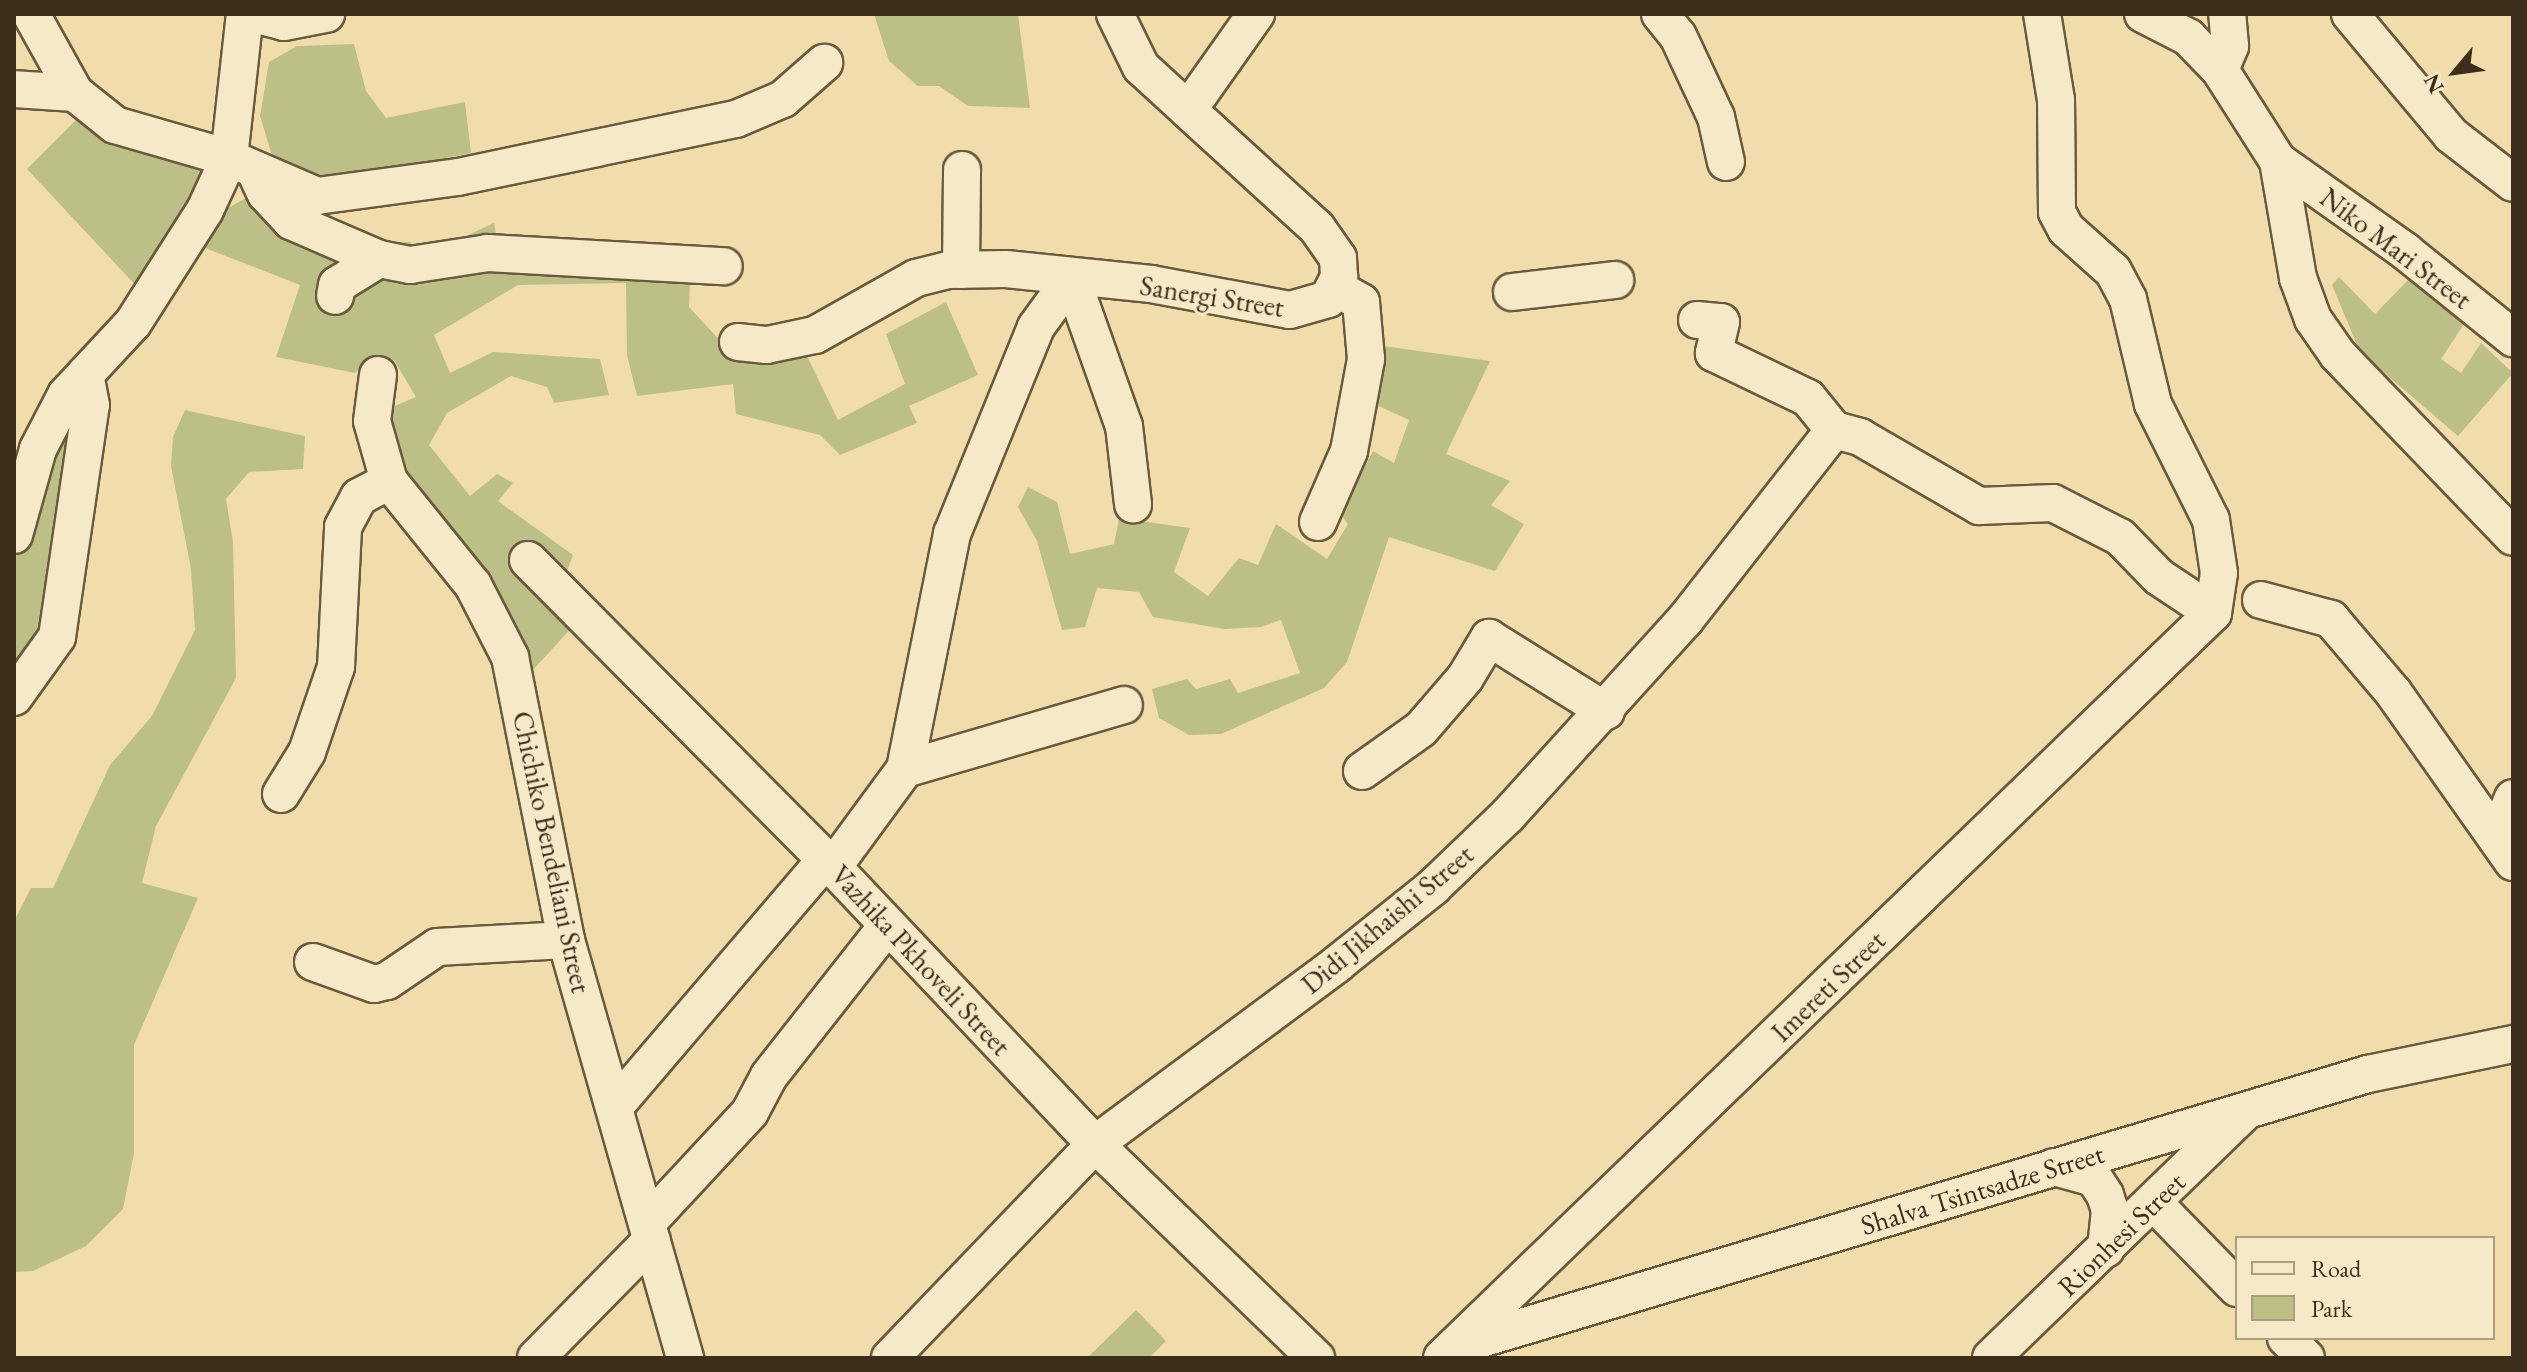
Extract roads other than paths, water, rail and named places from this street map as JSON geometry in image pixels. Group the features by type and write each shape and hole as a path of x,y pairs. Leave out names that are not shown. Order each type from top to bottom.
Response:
{"street":[{"path":"31,14 75,93 115,125 242,166 317,196 458,177 656,132 736,119 783,99 824,63"},
{"path":"14,535 38,449 66,395 133,323 242,166 245,14"},
{"path":"253,14 284,22 326,14"},
{"path":"1115,14 1141,67 1316,227 1338,258 1336,288 1361,302 1366,359 1349,451 1318,522"},
{"path":"1188,110 1256,14"},
{"path":"1660,14 1678,36 1716,117 1726,162"},
{"path":"1697,320 1721,322 1714,353 1808,398 1834,430 1860,437 1979,506 2053,503 2120,537 2159,577 2213,613 2219,573 2211,520 2153,404 2128,299 2113,271 2066,229 2057,212 2056,100 2042,14"},
{"path":"2143,14 2188,37 2220,70 2278,161 2298,278 2313,319 2338,355 2513,537"},
{"path":"2220,70 2230,46 2227,14"},
{"path":"2350,14 2451,135 2513,183"},
{"path":"14,89 75,93"},
{"name":"Niko Mari Street","path":"2278,161 2405,251 2513,338"},
{"path":"242,166 291,221 379,259 410,265 488,253 724,266"},
{"path":"961,270 962,170"},
{"path":"335,296 337,285 379,259"},
{"name":"Sanergi Street","path":"738,342 767,345 815,335 916,278 961,270 1078,282 1151,284 1290,310 1319,303 1336,288"},
{"path":"1512,292 1615,280"},
{"path":"616,1105 830,863 905,769 952,534 1036,327 1060,294 1078,282 1124,426 1133,504"},
{"path":"14,697 57,637 91,405 85,375"},
{"name":"Chichiko Bendeliani Street","path":"378,375 372,421 389,481 480,594 510,657 566,940 616,1105 685,1358"},
{"name":"Didi Jikhaishi Street","path":"890,1358 1095,1144 1433,887 1606,711 1685,620 1834,430"},
{"path":"281,794 307,752 336,667 343,527 359,497 389,481"},
{"name":"Vazhika Pkhoveli Street","path":"528,560 830,863 1095,1144 1316,1358"},
{"path":"2261,600 2331,619 2393,692 2505,850"},
{"name":"Imereti Street","path":"1448,1352 2213,613"},
{"path":"1362,771 1421,729 1465,678 1489,638 1606,711"},
{"path":"905,769 1124,705"},
{"path":"2505,850 2513,798"},
{"path":"536,1358 750,1112 769,1076 887,926"},
{"path":"313,962 374,984 387,981 437,947 566,940"},
{"name":"Shalva Tsintsadze Street","path":"1448,1352 2368,1074 2513,1044"},
{"name":"Rionhesi Street","path":"1991,1358 2248,1109"},
{"path":"2054,1167 2094,1178 2105,1195 2110,1210 2106,1249"},
{"path":"2154,1203 2235,1286"},
{"path":"2288,1340 2306,1358"}]}
